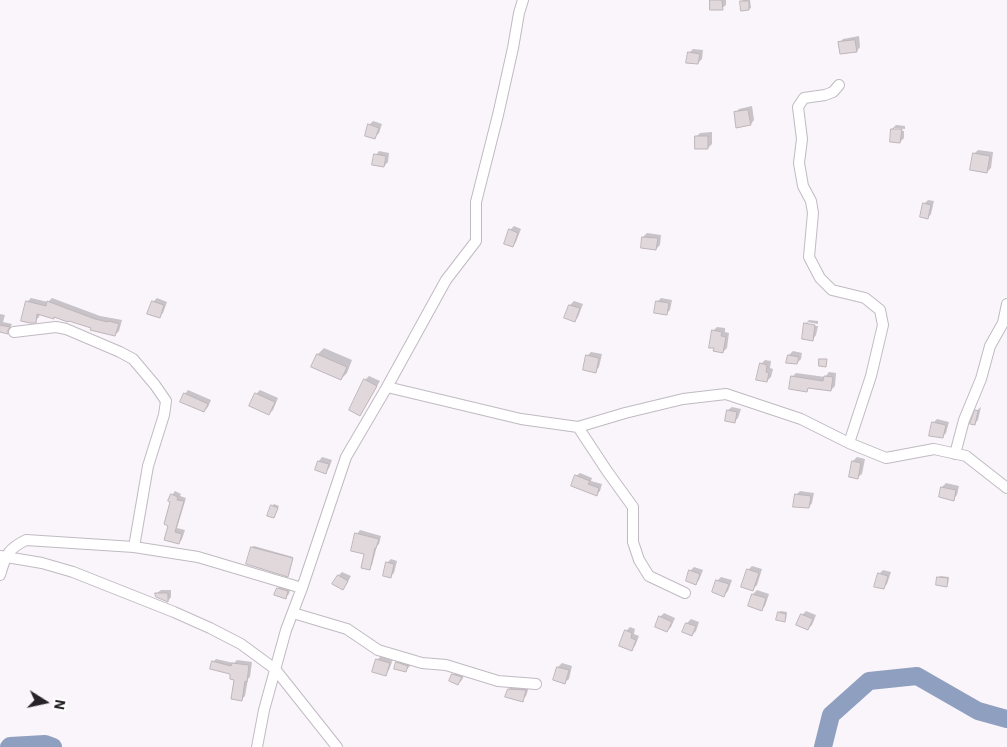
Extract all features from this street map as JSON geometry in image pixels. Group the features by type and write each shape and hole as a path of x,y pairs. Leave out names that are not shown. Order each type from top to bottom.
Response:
{"street":[{"path":"257,747 264,710 286,630 346,457 446,280 476,242 476,202 498,115 523,0"},
{"path":"839,85 833,92 825,95 804,98 798,107 802,139 799,163 803,186 812,201 813,213 809,257 820,278 832,290 865,298 880,310 883,325 870,376 849,443"},
{"path":"955,454 964,420 981,379 990,346 1003,322 1007,304"},
{"path":"14,332 56,327 66,329 120,352 133,359 166,401 164,415 148,466 134,547"},
{"path":"387,387 521,419 578,426 683,399 726,394 800,419 849,443 886,458 934,449 966,456 1007,488"},
{"path":"578,426 606,471 633,507 633,542 639,560 649,576 685,593"},
{"path":"0,575 3,557 14,546 26,540 134,547 198,557 302,588"},
{"path":"3,557 42,563 73,572 174,612 241,644 275,669 337,747"},
{"path":"293,612 347,629 378,650 386,653 422,663 446,665 498,681 536,684"}],"building":[{"path":"710,0 722,0 723,10 710,10"},
{"path":"740,1 749,1 749,10 741,11"},
{"path":"855,40 857,52 840,54 838,42"},
{"path":"688,52 700,54 698,64 686,63"},
{"path":"748,110 751,125 736,128 734,112"},
{"path":"368,124 379,128 375,139 365,136"},
{"path":"891,129 902,129 900,143 890,142"},
{"path":"695,136 708,136 708,149 695,149"},
{"path":"973,153 990,156 987,173 970,170"},
{"path":"374,154 386,156 384,167 372,165"},
{"path":"923,203 931,205 928,219 920,217"},
{"path":"509,229 518,233 513,247 504,244"},
{"path":"642,237 658,238 656,250 641,248"},
{"path":"26,301 46,306 47,301 95,319 119,324 115,336 90,330 91,328 69,321 37,314 36,323 21,321"},
{"path":"152,301 164,305 160,318 147,314"},
{"path":"656,301 669,303 667,315 654,313"},
{"path":"569,305 580,308 575,322 564,318"},
{"path":"804,323 815,325 813,341 802,339"},
{"path":"0,325 10,327 8,334 0,332"},
{"path":"712,330 722,332 721,336 726,337 723,353 713,351 714,348 709,348"},
{"path":"317,354 347,367 341,380 311,367"},
{"path":"586,355 599,358 596,373 583,370"},
{"path":"788,355 799,357 797,364 786,363"},
{"path":"819,359 827,359 826,367 819,366"},
{"path":"760,363 767,365 766,372 769,373 767,382 756,380"},
{"path":"791,376 823,381 824,376 833,377 831,391 808,388 807,392 789,389"},
{"path":"364,379 377,386 360,416 349,410"},
{"path":"184,393 208,404 204,412 180,402"},
{"path":"255,393 275,402 269,415 249,406"},
{"path":"727,410 737,412 735,423 725,421"},
{"path":"975,410 978,411 975,425 970,424"},
{"path":"932,422 946,425 943,438 929,436"},
{"path":"318,461 329,464 326,474 315,470"},
{"path":"852,461 861,463 858,479 849,477"},
{"path":"575,475 590,481 588,484 599,488 597,496 571,486"},
{"path":"941,487 956,490 954,501 939,497"},
{"path":"171,494 178,497 177,500 184,501 175,532 182,534 179,544 164,540 168,526 164,524"},
{"path":"795,494 811,496 809,508 793,507"},
{"path":"271,505 278,508 274,518 267,516"},
{"path":"355,533 379,539 370,570 361,568 364,554 351,551"},
{"path":"251,547 293,558 288,577 246,564"},
{"path":"386,562 394,564 391,578 383,576"},
{"path":"747,569 759,573 753,591 741,587"},
{"path":"689,570 700,574 696,585 686,581"},
{"path":"878,573 888,576 884,589 874,587"},
{"path":"338,575 348,581 343,590 332,584"},
{"path":"937,577 948,578 947,587 936,585"},
{"path":"716,580 729,584 724,597 712,592"},
{"path":"277,588 288,591 286,599 274,595"},
{"path":"155,593 168,593 168,602 156,597"},
{"path":"752,594 766,598 762,611 748,606"},
{"path":"778,612 786,614 785,622 776,620"},
{"path":"801,614 813,619 808,630 796,625"},
{"path":"659,616 672,622 667,632 655,627"},
{"path":"686,623 696,626 692,636 682,632"},
{"path":"625,630 632,633 631,638 636,640 632,651 619,646"},
{"path":"376,659 390,663 386,676 372,672"},
{"path":"212,661 231,666 232,663 249,665 242,701 231,699 234,680 230,679 230,674 210,669"},
{"path":"396,662 408,666 406,672 394,669"},
{"path":"557,667 569,670 565,684 553,680"},
{"path":"452,674 462,677 458,685 449,681"},
{"path":"508,689 526,690 523,702 505,697"}],"waterway":[{"path":"823,747 831,715 869,681 917,676 978,711 1007,719"},
{"path":"9,747 45,744 53,747"}]}
